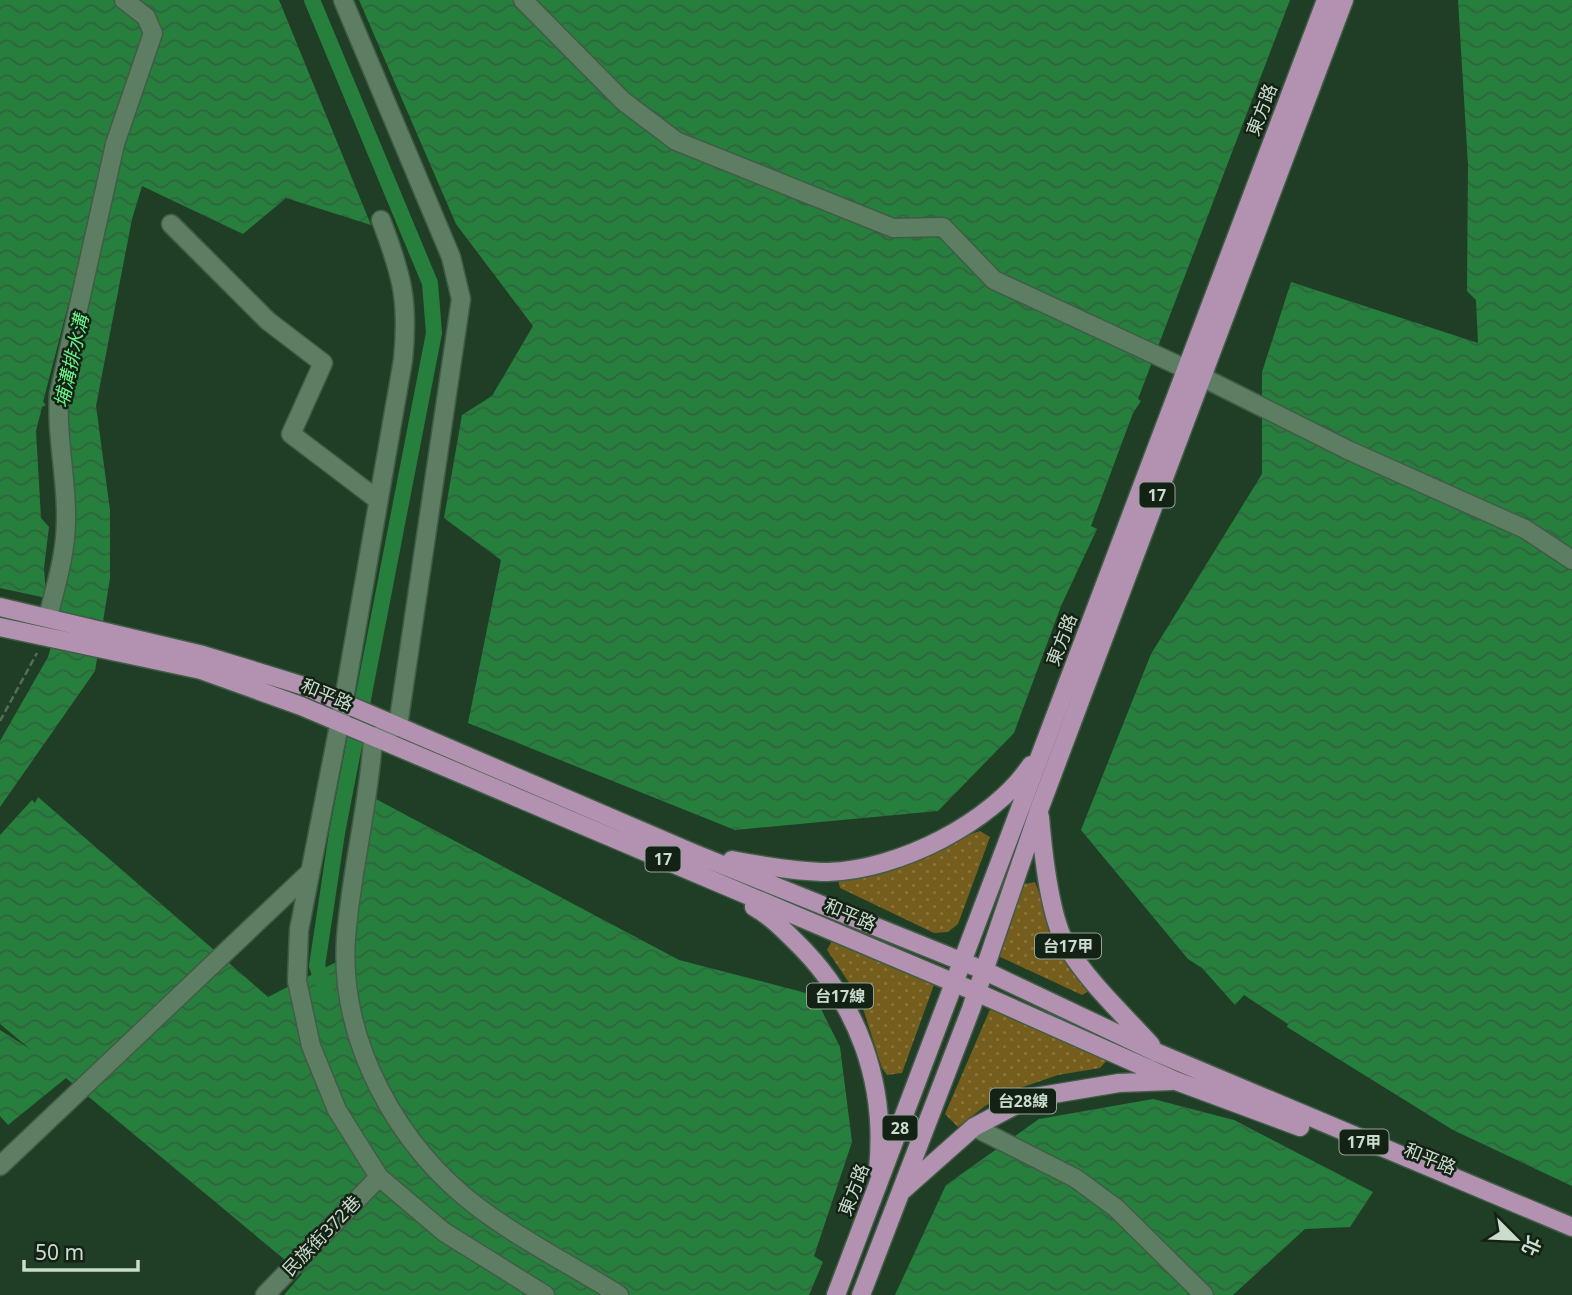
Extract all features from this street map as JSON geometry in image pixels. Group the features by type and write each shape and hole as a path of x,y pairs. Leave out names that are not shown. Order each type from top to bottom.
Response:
{"main road":[{"name":"東方路","path":"861,1295 976,992 1326,0"},
{"name":"東方路","path":"836,1295 1046,742 1343,0"},
{"name":"17","path":"0,607 53,618 107,640"},
{"name":"17","path":"0,627 45,637 107,640"},
{"name":"和平路","path":"107,640 204,655 304,686 398,726 1176,1081 1283,1119 1572,1239"},
{"name":"和平路","path":"107,640 201,670 690,861 962,961 1158,1053 1572,1227"},
{"path":"690,861 829,872 883,862 917,850 978,818 1000,802 1021,779 1046,742"},
{"name":"台17甲","path":"1039,810 1045,873 1065,943 1104,994 1158,1053"},
{"name":"台17線","path":"690,861 769,915 819,965 855,1022 876,1087 881,1122 876,1192"},
{"name":"台28線","path":"900,1192 974,1127 1029,1098 1119,1083 1176,1081"}],"lane":[{"path":"53,618 66,519 58,431 60,394 115,144 153,33 146,17 124,0"},
{"path":"343,0 452,257 461,299 398,726 372,737 371,774 346,940 348,995 364,1058 400,1123 434,1168 480,1209 619,1295"},
{"path":"523,0 623,101 676,141 893,228 943,227 994,280 1194,372 1348,450 1525,529 1572,560"},
{"path":"381,220 398,264 407,317 348,707 309,873 299,930 297,981 311,1046 337,1110 379,1177 444,1232 545,1295"},
{"path":"172,224 268,321 323,363 291,434 378,500"},
{"path":"0,1166 309,873"},
{"path":"974,1127 1013,1144 1075,1178 1116,1208 1204,1295"},
{"name":"民族街372巷","path":"265,1295 379,1177"}],"path":[{"path":"0,721 19,690 45,637"}],"shaded area":[{"path":"980,831 990,837 958,924 948,932 934,933 840,888 838,880"},
{"path":"1035,882 1057,939 1091,990 1082,995 998,956 1024,884"},
{"path":"833,939 935,982 902,1073 887,1075 882,1068 860,999 827,950"},
{"path":"991,1007 1108,1059 1100,1068 1058,1075 1020,1088 985,1106 958,1127 945,1114"}],"water":[{"name":"埔溝排水溝","path":"0,0 279,0 371,225 286,198 243,234 142,186 132,219 96,406 110,510 110,578 95,671 0,807 0,741 48,657 57,625 61,596 61,406 104,167 43,402 46,405 42,407 36,431 41,518 49,527 44,568 46,598 0,588"},
{"path":"359,0 1290,0 1138,399 1141,401 1133,413 1091,526 1097,529 1061,606 1014,733 938,811 735,830 468,723 501,560 444,518 462,415 492,396 533,326 456,224"},
{"path":"1458,0 1572,0 1572,1186 1453,1130 1287,1027 1288,1024 1244,995 1235,1005 1202,968 1188,959 1081,830 1151,654 1262,474 1262,372 1291,282 1478,343 1476,300 1467,291 1468,165"},
{"path":"38,797 268,997 350,955 374,798 679,960 814,995 840,1047 852,1142 814,1256 823,1262 809,1295 284,1295 302,1274 66,1078 8,1125 0,1116 0,1030 30,1049 0,1024 0,835 32,800 35,803"},
{"path":"1153,1099 1234,1120 1373,1192 1350,1227 1305,1229 1233,1295 895,1295 946,1185 1039,1119"}],"waterway":[{"path":"312,0 430,283 434,333 337,833 317,966 326,991"}]}
